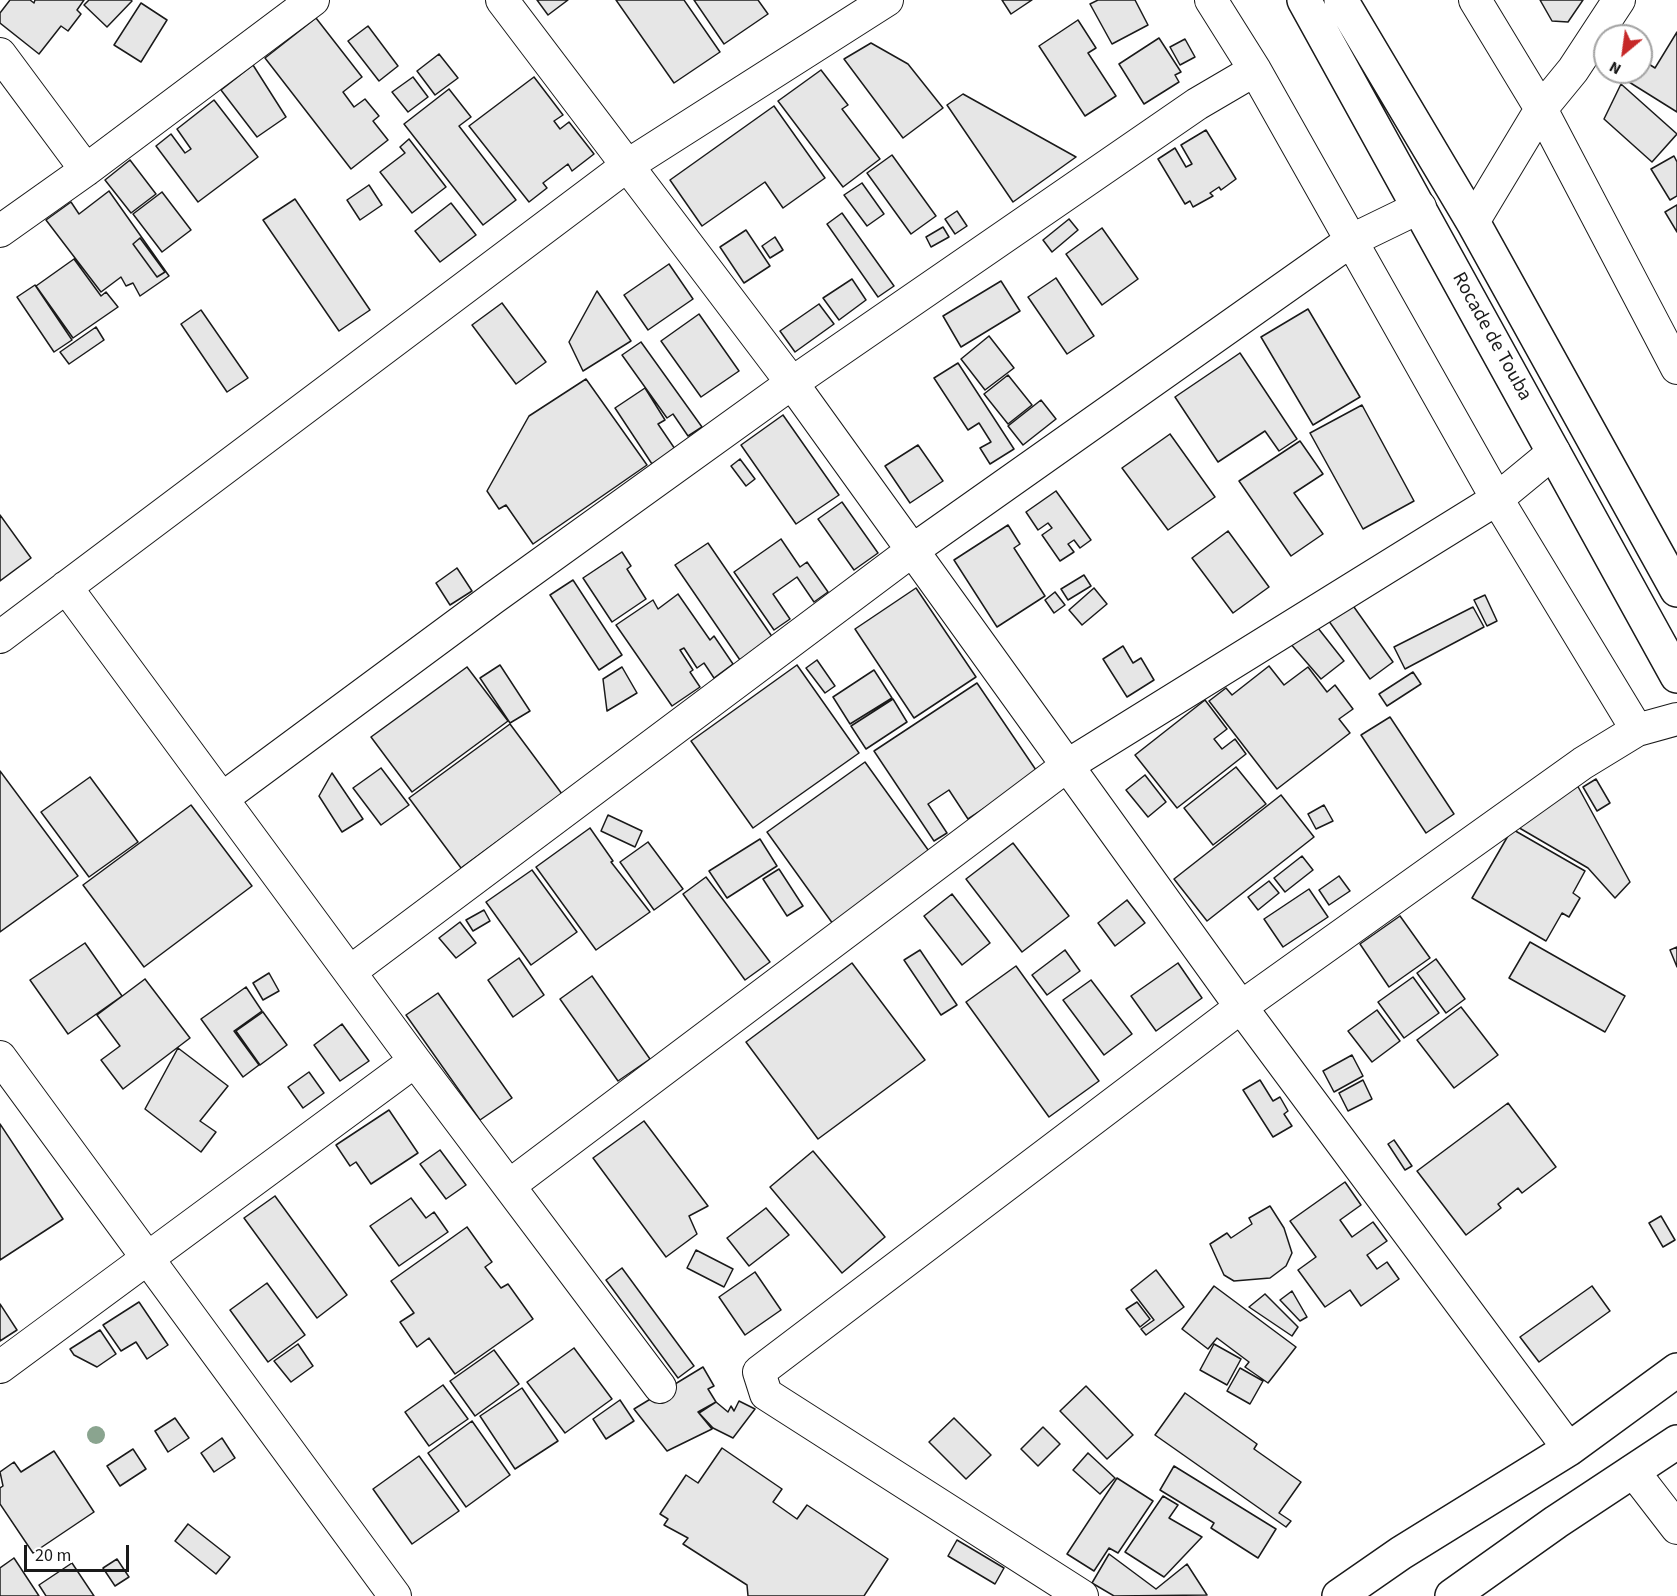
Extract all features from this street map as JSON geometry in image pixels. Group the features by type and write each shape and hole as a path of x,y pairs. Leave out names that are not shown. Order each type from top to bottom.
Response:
{"main road":[{"name":"Rocade de Touba","path":"1304,0 1677,676"},
{"name":"Rocade de Touba","path":"1341,0 1473,222 1578,407 1677,590"},
{"path":"1339,1596 1401,1553 1569,1449 1677,1370"},
{"path":"1452,1596 1677,1442"}],"street":[{"path":"0,231 86,170 313,0"},
{"path":"502,0 792,383 1241,1006 1569,1449"},
{"path":"0,637 628,165 887,0"},
{"path":"1211,0 1255,70 1497,498 1637,730"},
{"path":"1475,0 1540,109 1677,368"},
{"path":"1473,222 1540,109 1573,70 1619,0"},
{"path":"0,54 86,170"},
{"path":"223,798 492,599 792,383 1197,104 1255,70"},
{"path":"351,971 913,550 1352,240 1420,207"},
{"path":"510,1185 1068,765 1497,498 1554,452"},
{"path":"66,587 660,1387"},
{"path":"1082,1596 766,1394 759,1372 1241,1006 1583,763 1637,730 1677,719"},
{"path":"0,1057 396,1596"},
{"path":"0,1367 416,1061"},
{"path":"1633,1471 1677,1528"}],"building":[{"path":"10,0 30,0 34,3 35,0 84,0 77,10 81,14 68,31 61,26 39,54 0,23 0,13"},
{"path":"89,0 132,1 107,27 84,5"},
{"path":"537,0 568,0 548,15"},
{"path":"616,0 684,0 720,52 674,83"},
{"path":"694,0 758,0 768,14 724,44"},
{"path":"1002,0 1032,0 1011,14"},
{"path":"1098,0 1135,0 1148,25 1112,44 1090,4"},
{"path":"1540,0 1583,0 1568,22 1552,21"},
{"path":"141,3 167,20 141,62 114,45"},
{"path":"316,18 362,77 343,92 354,107 365,99 379,116 373,121 388,140 351,169 265,58"},
{"path":"1078,20 1096,48 1088,53 1116,96 1085,116 1039,46"},
{"path":"368,26 398,66 379,81 348,41"},
{"path":"1677,32 1677,112 1632,84 1653,84 1653,67 1655,68"},
{"path":"1159,38 1181,72 1175,75 1179,82 1144,104 1119,64"},
{"path":"1185,39 1195,57 1180,65 1170,47"},
{"path":"871,43 908,64 943,108 903,138 844,59"},
{"path":"439,54 458,78 435,95 417,71"},
{"path":"253,65 286,117 257,137 221,90"},
{"path":"821,70 848,105 842,109 880,159 843,187 778,101"},
{"path":"413,77 428,97 408,112 392,92"},
{"path":"534,77 563,115 554,121 560,129 569,122 594,154 572,171 568,164 543,183 547,188 529,202 469,126"},
{"path":"1621,84 1677,134 1652,162 1604,119"},
{"path":"449,89 471,117 459,126 516,200 483,225 404,124"},
{"path":"963,94 1076,157 1013,202 947,105"},
{"path":"214,100 258,157 198,202 156,146 171,134 185,153 191,149 177,129"},
{"path":"774,106 825,178 783,208 765,182 702,226 670,180"},
{"path":"1206,130 1236,179 1221,190 1219,187 1210,193 1213,196 1193,207 1190,201 1185,204 1158,159 1175,148 1186,167 1192,164 1181,145"},
{"path":"409,139 446,187 412,213 380,172 405,153 400,147"},
{"path":"892,155 936,216 911,234 867,173"},
{"path":"1674,156 1677,162 1677,196 1670,200 1651,169"},
{"path":"130,160 156,194 131,213 105,180"},
{"path":"862,183 884,214 867,226 844,195"},
{"path":"369,185 382,205 360,220 347,200"},
{"path":"109,191 169,276 140,296 133,283 126,286 121,277 101,292 46,220 71,202 79,214","holes":["140,238 165,272 157,277 133,244"]},
{"path":"162,192 191,230 162,252 133,214"},
{"path":"295,199 370,310 339,331 263,220"},
{"path":"451,203 476,235 440,262 415,231"},
{"path":"1677,205 1677,232 1665,212"},
{"path":"957,211 967,226 955,234 945,219"},
{"path":"842,213 894,286 878,297 827,224"},
{"path":"1069,219 1078,230 1052,252 1043,240"},
{"path":"943,227 949,237 931,247 926,237"},
{"path":"1102,228 1138,279 1102,305 1066,254"},
{"path":"746,230 770,266 744,283 720,247"},
{"path":"775,237 783,250 770,258 762,246"},
{"path":"140,238 165,272 157,277 133,244"},
{"path":"74,259 101,296 106,292 118,307 73,338 36,286"},
{"path":"669,264 693,299 648,330 624,295"},
{"path":"1056,278 1094,336 1067,354 1028,297"},
{"path":"852,279 866,300 839,320 823,298"},
{"path":"1001,281 1020,311 961,347 943,316"},
{"path":"35,285 72,340 54,352 17,297"},
{"path":"597,291 631,341 583,371 569,342"},
{"path":"502,303 546,362 516,384 472,325"},
{"path":"819,304 834,324 795,352 780,331"},
{"path":"1308,309 1360,397 1313,425 1261,337"},
{"path":"201,310 248,378 227,392 181,324"},
{"path":"699,314 739,371 701,397 661,341"},
{"path":"96,327 104,340 69,364 60,352"},
{"path":"989,336 1014,368 985,390 961,359"},
{"path":"641,342 702,427 688,436 673,414 667,418 622,355"},
{"path":"1240,353 1297,439 1279,451 1265,431 1218,462 1175,397"},
{"path":"958,363 1014,449 990,464 980,448 991,442 979,423 968,430 934,378"},
{"path":"1008,375 1032,405 1008,424 984,394"},
{"path":"586,379 647,465 533,544 506,505 499,509 487,491 529,416"},
{"path":"645,388 665,420 658,424 675,449 652,464 615,408"},
{"path":"1041,400 1056,419 1023,445 1008,426"},
{"path":"1362,405 1414,501 1363,529 1310,433"},
{"path":"783,415 839,495 796,524 741,445"},
{"path":"1170,434 1215,497 1168,530 1122,468"},
{"path":"1300,441 1323,474 1294,493 1323,534 1291,556 1239,481"},
{"path":"918,445 943,481 910,503 885,466"},
{"path":"740,459 755,479 746,486 731,466"},
{"path":"1056,491 1091,540 1080,548 1074,540 1068,544 1074,552 1060,561 1042,535 1052,528 1048,523 1038,530 1026,512"},
{"path":"842,502 878,553 854,570 818,519"},
{"path":"0,515 31,558 0,581"},
{"path":"1008,525 1020,544 1014,548 1045,596 997,627 954,560"},
{"path":"1228,531 1269,587 1233,613 1192,558"},
{"path":"781,539 800,567 807,562 828,592 814,602 797,577 773,594 790,619 774,630 734,572"},
{"path":"708,543 773,638 740,660 675,565"},
{"path":"622,552 631,566 627,569 646,599 612,622 583,578"},
{"path":"457,568 472,591 450,605 436,583"},
{"path":"1084,575 1091,586 1068,600 1061,589"},
{"path":"573,580 622,655 599,670 550,595"},
{"path":"916,588 976,677 914,718 855,629"},
{"path":"1094,588 1107,604 1082,625 1069,610"},
{"path":"1055,592 1065,605 1054,613 1045,600"},
{"path":"678,594 710,640 714,636 733,664 714,678 704,663 697,668 684,648 680,650 693,670 690,672 700,687 672,706 616,625 653,600 658,609"},
{"path":"1485,595 1497,621 1487,626 1474,600"},
{"path":"1349,600 1393,662 1370,679 1326,617"},
{"path":"1473,607 1484,627 1405,669 1394,647"},
{"path":"1314,623 1344,661 1321,679 1289,642"},
{"path":"1123,646 1133,663 1141,658 1154,680 1127,697 1103,659"},
{"path":"817,660 835,686 825,693 806,668"},
{"path":"500,665 530,711 510,723 480,678"},
{"path":"797,665 859,753 753,828 691,741"},
{"path":"1269,666 1284,685 1308,667 1327,692 1335,685 1353,709 1339,719 1350,733 1277,789 1209,701 1226,688 1232,695"},
{"path":"467,667 508,721 412,792 371,737"},
{"path":"622,667 637,693 607,711 603,679"},
{"path":"874,670 892,698 850,724 833,697"},
{"path":"1413,672 1421,684 1387,706 1379,694"},
{"path":"977,683 1038,773 968,819 949,790 928,804 947,833 934,841 874,751"},
{"path":"893,699 907,722 866,749 851,726"},
{"path":"1205,700 1227,729 1214,739 1222,749 1235,739 1246,754 1177,808 1135,755"},
{"path":"1390,717 1454,814 1426,833 1361,735"},
{"path":"510,724 562,794 461,868 409,798"},
{"path":"865,762 931,854 833,924 767,832"},
{"path":"1236,767 1266,804 1213,845 1184,808"},
{"path":"381,768 409,805 381,825 353,788"},
{"path":"0,771 78,876 0,932"},
{"path":"332,773 363,819 342,832 319,796"},
{"path":"1145,775 1166,802 1148,817 1126,790"},
{"path":"90,777 138,842 89,877 41,812"},
{"path":"1596,779 1610,803 1597,811 1583,787"},
{"path":"1576,783 1630,882 1615,898 1588,868 1516,826"},
{"path":"1281,795 1314,837 1207,921 1174,879"},
{"path":"191,805 252,886 144,967 83,885"},
{"path":"1324,805 1333,821 1316,829 1308,814"},
{"path":"608,815 642,831 635,847 601,831"},
{"path":"590,828 613,861 611,862 650,912 596,950 536,867"},
{"path":"1512,829 1585,871 1573,893 1580,898 1569,917 1562,913 1546,941 1472,898"},
{"path":"760,839 777,866 727,898 709,871"},
{"path":"648,842 683,889 654,910 620,862"},
{"path":"1013,843 1069,916 1022,952 966,879"},
{"path":"1302,856 1313,870 1285,892 1274,878"},
{"path":"779,869 803,906 787,916 763,879"},
{"path":"532,870 577,932 531,965 486,902"},
{"path":"1339,876 1350,891 1329,905 1319,890"},
{"path":"706,877 770,962 745,980 683,894"},
{"path":"1269,881 1279,893 1258,910 1248,897"},
{"path":"1309,889 1328,917 1283,947 1264,919"},
{"path":"952,894 990,943 962,965 924,916"},
{"path":"1127,900 1145,923 1115,946 1098,923"},
{"path":"484,910 490,921 473,931 466,920"},
{"path":"1400,916 1430,958 1389,987 1360,944"},
{"path":"460,922 476,943 456,958 439,938"},
{"path":"1530,942 1625,996 1605,1032 1509,978"},
{"path":"85,943 122,996 68,1034 30,980"},
{"path":"1677,947 1677,967 1670,950"},
{"path":"920,950 957,1005 941,1015 904,960"},
{"path":"1065,950 1080,971 1047,995 1032,975"},
{"path":"519,958 544,995 513,1017 488,980"},
{"path":"1436,959 1465,999 1446,1013 1417,973"},
{"path":"852,963 925,1060 818,1139 746,1042"},
{"path":"1178,963 1202,998 1156,1031 1131,996"},
{"path":"1016,966 1099,1081 1049,1117 966,1002"},
{"path":"269,973 279,991 263,1000 253,983"},
{"path":"592,976 650,1059 618,1081 560,999"},
{"path":"1413,977 1439,1013 1404,1038 1378,1002"},
{"path":"145,979 190,1038 123,1089 101,1060 120,1046 97,1015"},
{"path":"1091,980 1132,1034 1104,1055 1063,1000"},
{"path":"246,987 262,1011 234,1031 259,1065 243,1077 201,1019"},
{"path":"438,993 512,1098 480,1120 406,1015"},
{"path":"1461,1007 1498,1055 1454,1088 1417,1040"},
{"path":"1377,1010 1400,1041 1372,1062 1348,1031"},
{"path":"263,1012 287,1045 260,1065 236,1031"},
{"path":"342,1024 369,1061 340,1081 314,1045"},
{"path":"178,1048 228,1086 200,1121 216,1132 201,1152 145,1109"},
{"path":"1352,1055 1363,1076 1334,1092 1323,1071"},
{"path":"309,1072 324,1093 303,1108 288,1087"},
{"path":"1260,1080 1273,1101 1280,1097 1288,1111 1284,1114 1292,1126 1273,1137 1243,1090"},
{"path":"1363,1080 1372,1099 1348,1111 1339,1093"},
{"path":"1508,1103 1556,1167 1522,1193 1518,1188 1498,1204 1501,1208 1466,1235 1417,1171"},
{"path":"389,1110 418,1153 371,1184 356,1162 350,1166 336,1145"},
{"path":"644,1121 708,1206 689,1216 697,1234 666,1257 593,1158"},
{"path":"0,1124 63,1219 0,1260"},
{"path":"1394,1140 1412,1166 1405,1170 1388,1144"},
{"path":"440,1150 466,1185 446,1199 420,1164"},
{"path":"813,1151 885,1237 842,1273 770,1187"},
{"path":"1345,1182 1361,1205 1340,1220 1352,1237 1373,1222 1387,1241 1367,1255 1377,1269 1387,1262 1399,1279 1361,1306 1350,1290 1325,1307 1298,1270 1316,1257 1290,1221"},
{"path":"275,1196 347,1295 317,1318 244,1218"},
{"path":"411,1198 426,1218 434,1212 448,1232 399,1266 370,1226"},
{"path":"1270,1206 1284,1228 1292,1253 1286,1266 1270,1278 1234,1281 1224,1275 1210,1244 1227,1233 1231,1238 1252,1224 1249,1218"},
{"path":"766,1208 789,1235 749,1266 727,1238"},
{"path":"1661,1216 1675,1240 1663,1247 1649,1223"},
{"path":"467,1227 492,1262 485,1267 501,1288 508,1284 533,1319 455,1374 429,1338 417,1347 400,1322 414,1313 391,1281"},
{"path":"696,1250 733,1269 724,1287 687,1268"},
{"path":"622,1268 694,1366 678,1378 606,1280"},
{"path":"1156,1270 1184,1307 1146,1335 1141,1329 1154,1320 1131,1290"},
{"path":"755,1272 781,1310 745,1335 719,1297"},
{"path":"267,1283 305,1335 268,1362 230,1310"},
{"path":"1214,1286 1296,1347 1268,1383 1245,1367 1249,1362 1217,1338 1208,1349 1182,1329"},
{"path":"1592,1286 1610,1311 1539,1362 1520,1337"},
{"path":"1292,1291 1307,1317 1300,1321 1280,1300"},
{"path":"1265,1294 1298,1327 1292,1336 1249,1307"},
{"path":"139,1302 168,1345 147,1359 136,1342 121,1351 103,1325"},
{"path":"1137,1302 1150,1319 1140,1327 1126,1309"},
{"path":"0,1304 17,1330 0,1341"},
{"path":"100,1330 116,1354 97,1367 74,1355 70,1349"},
{"path":"298,1344 313,1366 291,1382 274,1361"},
{"path":"1214,1344 1241,1359 1227,1385 1200,1370"},
{"path":"574,1348 612,1399 565,1433 527,1382"},
{"path":"494,1350 519,1384 475,1416 450,1381"},
{"path":"703,1367 714,1386 708,1389 716,1402 698,1412 712,1429 667,1451 634,1409"},
{"path":"1240,1368 1263,1381 1250,1404 1227,1391"},
{"path":"443,1385 468,1419 429,1446 405,1412"},
{"path":"1086,1386 1133,1435 1107,1459 1060,1411"},
{"path":"522,1388 558,1441 515,1469 480,1416"},
{"path":"1185,1393 1257,1444 1254,1449 1301,1482 1279,1513 1291,1521 1286,1527 1155,1435"},
{"path":"620,1400 634,1421 606,1439 593,1419"},
{"path":"739,1401 755,1409 733,1438 713,1428 699,1413 716,1402 728,1412 731,1406 734,1411"},
{"path":"175,1418 189,1438 168,1452 155,1431"},
{"path":"954,1418 991,1455 966,1479 929,1442"},
{"path":"472,1421 510,1475 466,1507 428,1453"},
{"path":"1043,1427 1060,1444 1038,1466 1021,1449"},
{"path":"222,1438 235,1458 214,1472 201,1453"},
{"path":"722,1448 782,1489 773,1502 797,1519 807,1505 888,1559 864,1596 748,1596 747,1585 683,1544 688,1538 664,1525 668,1519 660,1514 686,1475 698,1483"},
{"path":"133,1449 146,1469 120,1486 107,1466"},
{"path":"54,1451 94,1512 33,1553 0,1504 0,1488 3,1486 0,1472 14,1462 21,1472"},
{"path":"1088,1453 1115,1478 1100,1494 1073,1470"},
{"path":"419,1456 459,1511 412,1544 373,1489"},
{"path":"1174,1466 1276,1529 1258,1558 1211,1528 1214,1523 1160,1490"},
{"path":"1117,1478 1153,1501 1118,1553 1109,1548 1094,1571 1067,1554"},
{"path":"1163,1496 1178,1505 1169,1518 1202,1537 1164,1577 1125,1552"},
{"path":"188,1524 230,1557 216,1574 175,1541"},
{"path":"957,1540 1004,1568 995,1584 948,1556"},
{"path":"1109,1554 1156,1589 1187,1564 1207,1595 1114,1596 1092,1583"},
{"path":"14,1558 39,1596 0,1596 0,1568"},
{"path":"117,1559 129,1577 115,1586 103,1568"},
{"path":"72,1563 94,1596 46,1596 39,1585"}]}
